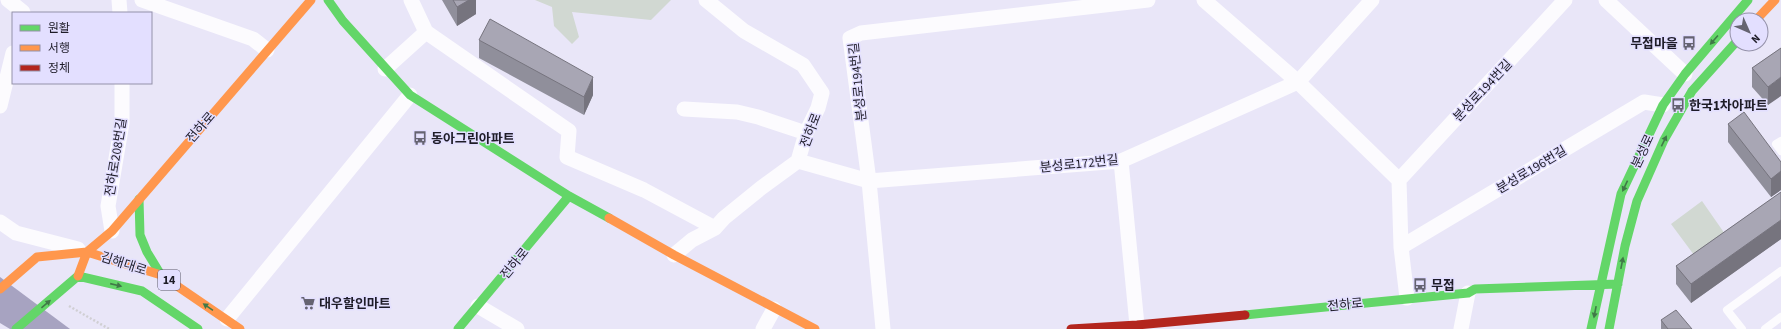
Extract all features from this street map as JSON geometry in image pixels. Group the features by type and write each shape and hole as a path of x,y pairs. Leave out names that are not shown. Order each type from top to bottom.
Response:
{"main road":[{"name":"전하로","path":"87,252 112,231 310,0"},
{"path":"328,0 385,69 410,95 569,196 674,255 774,309 815,329"},
{"name":"분성로","path":"1591,329 1621,194 1663,105 1685,74 1748,0"},
{"path":"1764,12 1775,0"},
{"name":"분성로","path":"1609,329 1637,201 1664,140 1692,91 1729,50"},
{"name":"전하로","path":"458,329 569,196"},
{"path":"139,199 140,235 147,252 162,275"},
{"path":"16,329 78,276 87,252"},
{"name":"김해대로","path":"87,252 162,275 240,329"},
{"name":"14","path":"0,289 37,257 87,252"},
{"name":"김해대로","path":"78,276 142,292 198,329"},
{"name":"전하로","path":"1071,329 1136,327 1468,292 1475,289 1618,284"}],"street":[{"path":"8,0 24,8"},
{"path":"119,0 120,12"},
{"path":"142,0 253,38 267,50"},
{"path":"411,0 426,32 569,131 567,158 644,190 715,228"},
{"name":"전하로","path":"674,255 692,240 715,228 724,218 798,161 806,133 818,108 822,92 803,65 744,31 706,0"},
{"name":"분성로194번길","path":"883,329 869,181 850,38 861,33 1148,0"},
{"path":"1204,0 1298,82 1399,180 1401,247 1406,298"},
{"name":"분성로172번길","path":"869,181 1121,161 1298,82 1372,0"},
{"name":"분성로194번길","path":"1399,180 1565,0"},
{"path":"1606,0 1685,74"},
{"path":"385,69 426,32"},
{"path":"0,105 12,57"},
{"name":"전하로208번길","path":"112,231 108,206 122,122 122,84"},
{"path":"227,319 410,95"},
{"name":"분성로196번길","path":"1401,247 1644,102 1663,105"},
{"path":"684,109 737,112 758,117 806,133"},
{"path":"798,161 869,181"},
{"path":"1121,161 1136,327"},
{"path":"0,222 16,233 87,252"},
{"path":"1461,329 1468,292"},
{"path":"478,306 518,329"},
{"path":"763,329 774,309"}],"lane":[{"path":"1781,141 1776,144 1781,151"},
{"path":"1742,329 1727,310 1781,270"},
{"path":"1765,329 1781,317"}],"shaded area":[{"path":"535,0 671,0 651,20 572,12 579,37 572,44 554,26 552,7"},
{"path":"1702,201 1725,234 1694,255 1671,224"},
{"path":"0,277 70,329 10,329 0,323"}],"building":[{"path":"453,0 469,0 457,7"},
{"path":"490,19 593,77 584,97 479,40"},
{"path":"1781,48 1781,77 1768,87 1752,68"},
{"path":"1744,112 1781,162 1781,171 1771,179 1728,124"},
{"path":"1781,192 1781,220 1691,284 1676,266"},
{"path":"1676,310 1692,329 1668,329 1661,320"}],"traffic: fast":[{"path":"328,0 343,21 410,95 569,196 609,218"},
{"path":"1591,329 1621,194 1663,105 1685,74 1748,0"},
{"path":"1609,329 1625,246 1637,201 1664,140 1692,91 1729,50"},
{"path":"458,329 569,196"},
{"path":"139,199 140,235 147,252 161,275"},
{"path":"16,329 78,276 142,291 198,329"},
{"path":"1245,315 1468,293 1475,289 1618,284"}],"traffic: slow":[{"path":"78,276 87,252 112,231 311,0"},
{"path":"1764,12 1775,0"},
{"path":"609,218 674,255 815,329"},
{"path":"0,289 37,257 87,252 161,275 240,329"}],"traffic: jam":[{"path":"1071,329 1137,325 1245,315"}],"place":[{"name":"무접마을","path":"1689,43"},
{"name":"한국1차아파트","path":"1678,105"},
{"name":"동아그린아파트","path":"420,138"},
{"name":"무접","path":"1420,285"},
{"name":"대우할인마트","path":"308,303"}]}
